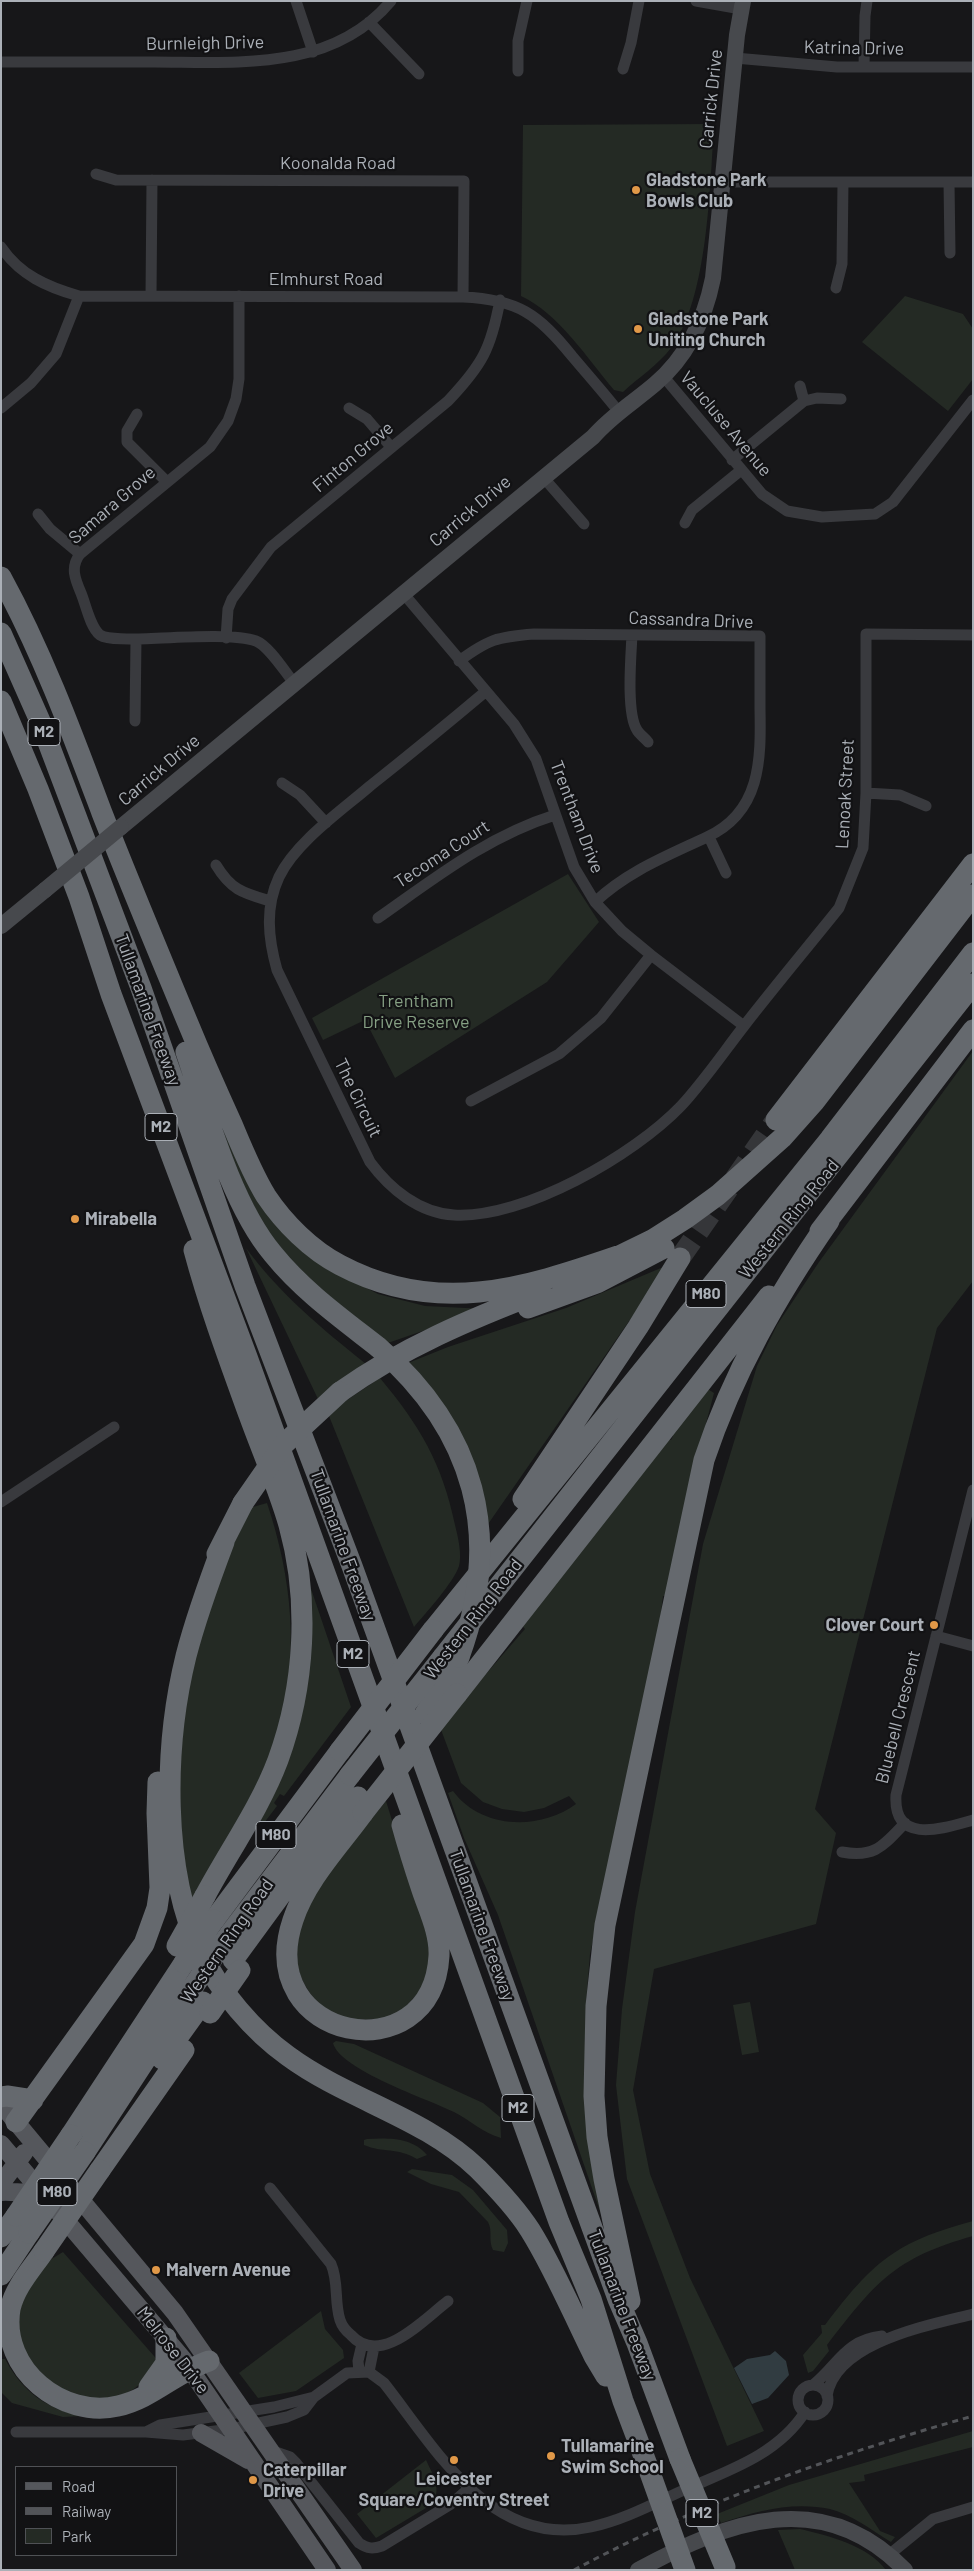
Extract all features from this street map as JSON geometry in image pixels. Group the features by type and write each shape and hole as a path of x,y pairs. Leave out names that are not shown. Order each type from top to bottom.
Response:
{"highway":[{"path":"1,577 34,644 67,720 125,872 198,1047 257,1180 280,1213 307,1242 337,1264 370,1280 402,1288 437,1293 482,1293 520,1286 559,1276 618,1256"},
{"name":"Tullamarine Freeway","path":"1,633 40,721 112,908 245,1286 352,1566 615,2289 680,2459 725,2569"},
{"name":"Tullamarine Freeway","path":"1,701 53,827 111,994 247,1357 294,1494 559,2222 591,2299 623,2401 685,2570"},
{"path":"776,1120 973,864"},
{"path":"93,2160 232,1958 297,1894 425,1714 459,1657 471,1620 480,1567 479,1526 465,1466 451,1435 422,1390 386,1353 300,1285 268,1248 237,1195 125,872"},
{"path":"16,2122 138,1956 150,1930 160,1888 157,1813 158,1763 168,1692 177,1650 198,1591 243,1503 284,1444 340,1392 376,1367 464,1322 585,1273 652,1240 685,1219 725,1189 782,1138 814,1102 973,896"},
{"path":"421,1344 562,1296 605,1279 687,1235 728,1205 795,1144 828,1107 973,920"},
{"name":"Western Ring Road","path":"180,1954 214,1920 433,1630 830,1139 973,953"},
{"name":"Western Ring Road","path":"1,2275 36,2242 232,1958 350,1775 973,984"},
{"path":"111,994 180,1203 202,1280 289,1525 299,1587 302,1628 300,1668 283,1746 268,1783 205,1896 180,1954"},
{"path":"294,1494 350,1674 396,1803 439,1944 435,1978 418,2007 394,2024 378,2029 359,2031 342,2028 325,2021 306,2004 292,1981 287,1949 292,1922 306,1892 361,1805 457,1694 828,1221 973,1030"},
{"path":"637,2343 627,2284 604,2179 594,2096 596,2006 604,1925 704,1460 730,1388 792,1275 828,1221"},
{"path":"433,1630 564,1439 638,1327 680,1258"},
{"path":"224,1542 195,1623 186,1658 173,1747 172,1824 177,1870 191,1928 200,1952 212,1974 243,2014 287,2056 337,2086 426,2130 469,2162 496,2188 530,2230 594,2356 623,2401"},
{"name":"M80","path":"1,2237 71,2135 114,2066 144,2004 180,1954"},
{"path":"1,2097 7,2096 33,2100"},
{"path":"36,2242 9,2311 9,2335 16,2358 25,2371 44,2391 72,2405 117,2407 144,2396 189,2368 209,2361"},
{"path":"1,2290 36,2242"},
{"path":"144,2396 166,2363 166,2338"}],"main road":[{"name":"Melrose Drive","path":"1,2104 161,2296 250,2418 353,2570"},
{"path":"1,2143 16,2122"},
{"name":"Melrose Drive","path":"1,2143 166,2338 189,2368 327,2570"},
{"path":"1,2184 32,2143"},
{"path":"1,2192 16,2191 29,2194 40,2191"},
{"path":"201,2433 255,2464"}],"street":[{"path":"296,1 313,52"},
{"name":"Burnleigh Drive","path":"1,62 247,62 296,56 313,52 344,40 369,22 392,1"},
{"path":"518,71 518,41 527,1"},
{"path":"622,68 631,43 639,1"},
{"path":"696,1 742,5"},
{"path":"864,67 867,1"},
{"name":"Carrick Drive","path":"1,926 593,437 603,425 664,377 679,360 693,336 708,302 713,278 742,5"},
{"path":"369,22 419,74"},
{"name":"Katrina Drive","path":"735,58 837,67 973,67"},
{"name":"Koonalda Road","path":"96,174 116,180 464,180 463,297"},
{"path":"151,296 152,180"},
{"path":"723,182 973,182"},
{"path":"836,288 842,264 843,182"},
{"path":"949,182 950,253"},
{"name":"Elmhurst Road","path":"1,247 6,265 55,289 79,296 463,297 500,300 530,312 549,328 619,412"},
{"path":"1,408 32,383 56,354 79,296"},
{"name":"Samara Grove","path":"239,296 239,379 236,399 228,421 210,447 166,481 80,554 75,560 74,575 98,633 111,638 226,638 257,641 265,647 294,683"},
{"name":"Finton Grove","path":"226,638 228,609 232,599 271,547 448,401 474,374 489,348 500,300"},
{"name":"Vaucluse Avenue","path":"664,377 740,471 762,494 787,511 822,517 875,514 893,502 972,403"},
{"path":"800,386 804,401"},
{"path":"732,460 804,401 817,398 841,399"},
{"path":"349,408 367,418 391,447"},
{"path":"137,414 127,431 127,442 166,481"},
{"path":"685,523 692,510 740,471"},
{"path":"543,477 584,524"},
{"path":"38,514 50,529 80,554"},
{"name":"Trentham Drive","path":"403,593 514,724 536,759 574,868 595,902 622,931 744,1026"},
{"name":"Cassandra Drive","path":"459,660 484,643 502,636 534,634 760,636 760,750 758,773 751,794 738,813 723,828 709,837 654,861 609,889 595,902"},
{"name":"Lenoak Street","path":"744,1026 839,908 863,848 866,793 866,634 973,635"},
{"path":"632,635 631,700 633,719 637,730 648,742"},
{"path":"135,721 136,639"},
{"name":"The Circuit","path":"485,692 326,823 291,858 279,877 270,901 270,944 277,970 370,1162 381,1177 411,1202 431,1210 452,1215 473,1215 519,1204 578,1180 600,1168 657,1128 680,1106 744,1026"},
{"path":"282,783 300,795 326,823"},
{"path":"866,793 900,795 926,806"},
{"name":"Tecoma Court","path":"378,918 475,850 510,831 555,816"},
{"path":"709,837 726,873"},
{"path":"216,865 225,880 233,887 270,901"},
{"path":"471,1101 559,1054 601,1018 651,955"},
{"path":"1,1502 114,1427"},
{"name":"Bluebell Crescent","path":"905,1823 896,1805 896,1795 936,1636 970,1517 973,1490"},
{"path":"936,1636 973,1646"},
{"path":"842,1852 868,1854 877,1849 905,1823 917,1830 927,1832 973,1820"},
{"path":"270,2188 330,2264 335,2275 341,2322 353,2338 362,2344 386,2345 397,2340 448,2300"},
{"path":"827,2396 832,2384 850,2362 877,2342 973,2314"},
{"path":"813,2385 822,2388 827,2396 828,2403 822,2412 815,2415 805,2412 799,2405 799,2396 805,2388 813,2385 828,2373 847,2350 857,2342 869,2338 896,2335"},
{"path":"362,2344 358,2361 364,2372 384,2383 468,2489 492,2508 519,2521 561,2529 592,2527 630,2514 760,2455 792,2429 805,2412"},
{"path":"364,2372 374,2346"},
{"path":"146,2432 160,2425 226,2422 296,2414 304,2410 314,2397 344,2374 364,2372"},
{"path":"16,2432 146,2432 166,2435 201,2433 226,2422 250,2418 274,2407 314,2397"},
{"path":"270,2450 290,2457 296,2463 366,2548 374,2549 438,2513 468,2489"},
{"path":"890,2554 933,2519 973,2507"},
{"path":"638,2570 732,2527 750,2522 792,2517 830,2522 847,2528 890,2554 905,2570"}],"green space":[{"path":"714,124 705,241 693,301 683,327 666,354 623,392 614,390 560,325 535,304 521,296 523,125"},
{"path":"905,296 963,314 973,329 973,379 948,411 862,342"},
{"name":"Trentham Drive Reserve","path":"568,874 599,922 547,982 395,1078 365,1020 323,1040 312,1018"},
{"path":"973,1051 973,1281 937,1328 815,1809 836,1833 816,1924 654,1969 633,2090 650,2174 690,2278 764,2431 727,2446 627,2179 616,2085 622,2009 635,1912 703,1544 757,1366 777,1325 819,1262"},
{"path":"229,1129 332,1270 378,1294 425,1306 486,1309 385,1344 310,1283 272,1242 234,1166 223,1130"},
{"path":"246,1248 287,1295 317,1324 366,1364 318,1399"},
{"path":"668,1265 486,1527 408,1363 448,1347 566,1308"},
{"path":"380,1378 407,1412 428,1446 450,1503 459,1545 460,1561 456,1573 439,1598 414,1627 329,1416 338,1406"},
{"path":"706,1388 714,1393 703,1435 669,1596 663,1596 657,1645 590,1954 586,2003 604,2223 498,1915 464,1838 448,1793 453,1791 465,1804 479,1813 494,1819 511,1822 545,1819 561,1813 576,1804 569,1796 544,1808 524,1812 502,1809 483,1802 461,1783 440,1727 525,1629 520,1623 667,1438 671,1440 673,1436 671,1432"},
{"path":"267,1503 276,1531 282,1560 290,1617 291,1645 285,1702 273,1755 268,1768 191,1900 181,1839 179,1776 186,1694 218,1573 247,1515 253,1507"},
{"path":"304,1568 351,1707 284,1796 280,1794 274,1803 277,1806 264,1823 258,1818 278,1778"},
{"path":"386,1801 428,1937 430,1961 424,1987 394,2019 341,2018 323,2007 305,1985 297,1961 298,1936 306,1911 319,1887 335,1863"},
{"path":"750,2002 759,2052 742,2055 733,2005"},
{"path":"336,2041 354,2044 483,2103 500,2117 501,2138 488,2133 454,2112 386,2083 368,2073 339,2053 333,2043"},
{"path":"391,2139 407,2142 421,2149 427,2155 417,2159 403,2153 364,2145 364,2140"},
{"path":"412,2169 452,2175 473,2190 507,2230 508,2243 504,2252 493,2250 488,2222 459,2192 431,2184 407,2172"},
{"path":"973,2221 973,2236 946,2244 905,2264 873,2289 827,2345 829,2351 813,2371 808,2373 803,2355 822,2333 821,2325 825,2325 857,2285 872,2270 888,2257 924,2237"},
{"path":"63,2252 161,2364 146,2379 121,2396 97,2399 48,2387 19,2343 17,2326 23,2295 45,2263"},
{"path":"321,2311 325,2329 343,2350 344,2358 296,2391 258,2398 239,2373"},
{"path":"1,2359 5,2359 19,2380 36,2397 57,2409 82,2416 63,2417 12,2403 1,2392"},
{"path":"973,2431 973,2447 864,2475 865,2481 849,2483 880,2531 895,2537 891,2542 854,2519 830,2509 802,2506 775,2508 721,2523 717,2514 789,2485"},
{"path":"426,2460 436,2482 435,2499 431,2505 376,2538 357,2514"},
{"path":"800,2529 835,2538 858,2548 878,2561 886,2570 795,2570 778,2530"}],"shaded area":[{"path":"775,2351 786,2361 789,2375 768,2398 752,2404 734,2368 747,2359 770,2355"}],"tunnel":[{"path":"680,1258 776,1120"}],"railway":[{"path":"574,2570 622,2545 769,2482 870,2447 973,2416"}],"place":[{"name":"Gladstone Park Bowls Club","path":"636,190"},
{"name":"Gladstone Park Uniting Church","path":"638,329"},
{"name":"Mirabella","path":"75,1219"},
{"name":"Clover Court","path":"934,1625"},
{"name":"Malvern Avenue","path":"156,2270"},
{"name":"Tullamarine Swim School","path":"551,2456"},
{"name":"Leicester Square/Coventry Street","path":"454,2460"},
{"name":"Caterpillar Drive","path":"253,2480"}]}
